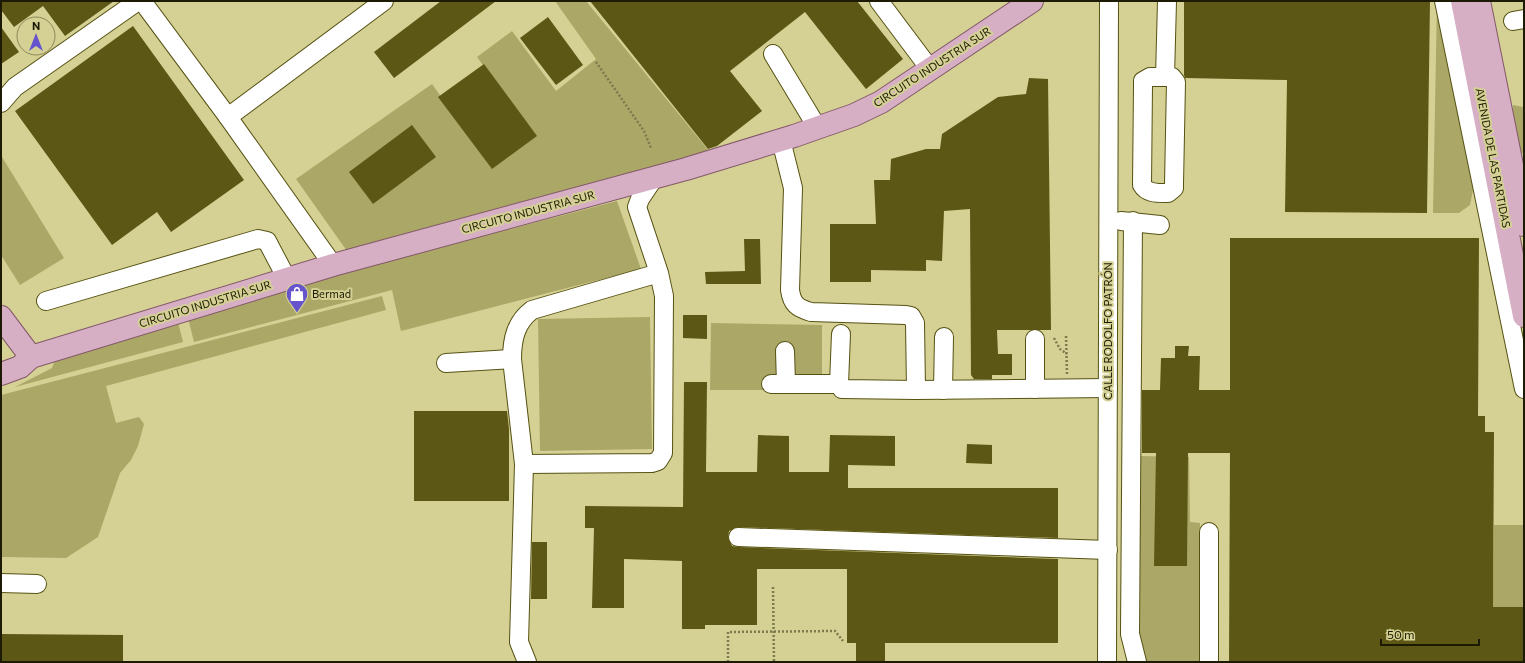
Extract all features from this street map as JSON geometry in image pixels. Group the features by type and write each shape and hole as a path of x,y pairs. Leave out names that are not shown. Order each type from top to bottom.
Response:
{"main road":[{"name":"CIRCUITO INDUSTRIA SUR","path":"1,374 20,366 31,357 333,265 654,178 781,140 854,115 882,102 1032,1"},
{"name":"AVENIDA DE LAS PARTIDAS","path":"1462,1 1524,316"},
{"name":"AVENIDA DE LAS PARTIDAS","path":"1479,1 1521,196 1524,225"},
{"path":"1,317 31,357"}],"street":[{"path":"1,103 15,87 138,1"},
{"path":"142,1 228,117 333,265"},
{"path":"228,117 384,1"},
{"path":"879,1 930,69"},
{"name":"CALLE RODOLFO PATRÓN","path":"1107,662 1107,222 1109,1"},
{"path":"1166,1 1166,77"},
{"path":"1444,1 1524,389"},
{"path":"773,54 817,127"},
{"path":"1150,77 1166,77 1172,77 1176,82 1174,184 1172,191 1161,193 1150,192 1142,185 1142,85 1143,81 1150,77"},
{"path":"781,140 793,188 791,298 795,305 801,309 811,312 911,316 914,323 916,390"},
{"path":"524,464 652,463 658,461 662,453 664,296 659,273 638,207 640,199 654,178"},
{"path":"1133,221 1130,634 1136,662"},
{"path":"1107,222 1133,221 1160,225"},
{"path":"46,301 258,239 267,240 287,279"},
{"path":"527,662 519,642 524,464 512,358 512,341 522,319 532,310 659,273"},
{"path":"841,334 839,384 844,390 1108,388"},
{"path":"944,337 944,390"},
{"path":"1035,339 1035,388"},
{"path":"785,351 778,384 839,384"},
{"path":"446,363 512,358"},
{"path":"1209,532 1209,662"},
{"path":"738,537 1108,550"},
{"path":"1,583 37,584"}],"path":[{"path":"596,62 644,131 651,148"},
{"path":"1066,336 1067,388"},
{"path":"1054,338 1060,349 1067,354"},
{"path":"773,587 774,662"},
{"path":"728,662 728,632 835,631 843,641"}],"shaded area":[{"path":"555,1 586,1 709,151 347,251 296,179 432,84 491,167 535,136 477,57 512,31 556,91 596,59"},
{"path":"1437,1 1452,64 1473,190 1470,205 1459,213 1433,213"},
{"path":"1513,105 1523,107 1524,153 1516,153 1511,124"},
{"path":"2,157 64,258 20,285 1,255"},
{"path":"617,201 641,269 401,331 392,290 194,342 187,314"},
{"path":"382,296 386,310 106,386 116,423 139,417 144,424 138,446 131,460 120,473 98,537 66,558 1,557 1,395"},
{"path":"650,317 652,449 540,451 538,319"},
{"path":"178,322 183,342 15,387 52,368 57,355"},
{"path":"711,323 822,325 822,390 710,390"},
{"path":"1139,456 1189,457 1190,522 1200,523 1201,662 1144,662 1137,645"},
{"path":"1494,525 1524,525 1524,608 1467,607 1467,594 1493,594"}],"building":[{"path":"1,1 114,1 65,36 56,24 56,16 50,16 43,6 29,16 16,16 16,26 14,27 1,10"},
{"path":"441,1 496,1 394,78 374,52"},
{"path":"590,1 857,1 903,59 866,89 805,12 730,71 762,111 717,146 708,149"},
{"path":"1184,1 1430,1 1427,213 1285,212 1287,80 1185,78"},
{"path":"548,17 583,65 556,85 520,38"},
{"path":"133,26 244,180 171,232 157,212 112,245 15,111"},
{"path":"1,27 16,48 16,54 1,64"},
{"path":"484,64 537,136 492,169 438,97"},
{"path":"1029,78 1048,79 1051,330 997,330 998,354 1012,354 1012,375 992,375 992,379 974,379 971,375 970,209 944,211 942,261 926,260 926,271 871,270 871,282 830,282 830,224 876,224 874,180 890,180 891,159 926,149 940,149 942,134 998,97 1026,94"},
{"path":"412,125 436,157 373,204 349,172"},
{"path":"1230,238 1479,238 1478,416 1485,416 1485,432 1494,432 1493,607 1524,607 1524,662 1229,662 1230,453 1188,453 1187,566 1154,566 1156,453 1142,453 1142,390 1160,390 1161,358 1175,358 1175,346 1189,346 1188,356 1200,356 1199,390 1230,390"},
{"path":"744,239 760,239 761,284 706,284 705,272 745,271"},
{"path":"683,315 707,315 707,339 683,338"},
{"path":"684,382 707,382 706,472 757,472 758,435 789,436 789,472 829,472 830,435 895,436 895,466 848,465 848,488 1058,488 1058,538 738,527 729,531 728,537 732,546 738,547 1058,559 1058,643 885,643 885,662 856,662 856,643 847,643 847,569 757,569 757,625 705,625 705,629 682,629 682,561 624,559 624,608 592,608 594,528 585,528 585,506 683,507"},
{"path":"414,411 507,411 509,429 509,501 414,501"},
{"path":"967,444 992,445 992,464 966,463"},
{"path":"532,542 547,542 547,599 531,599"},
{"path":"1,634 123,635 123,662 1,662"}],"place":[{"name":"Bermad","path":"297,314"}]}
